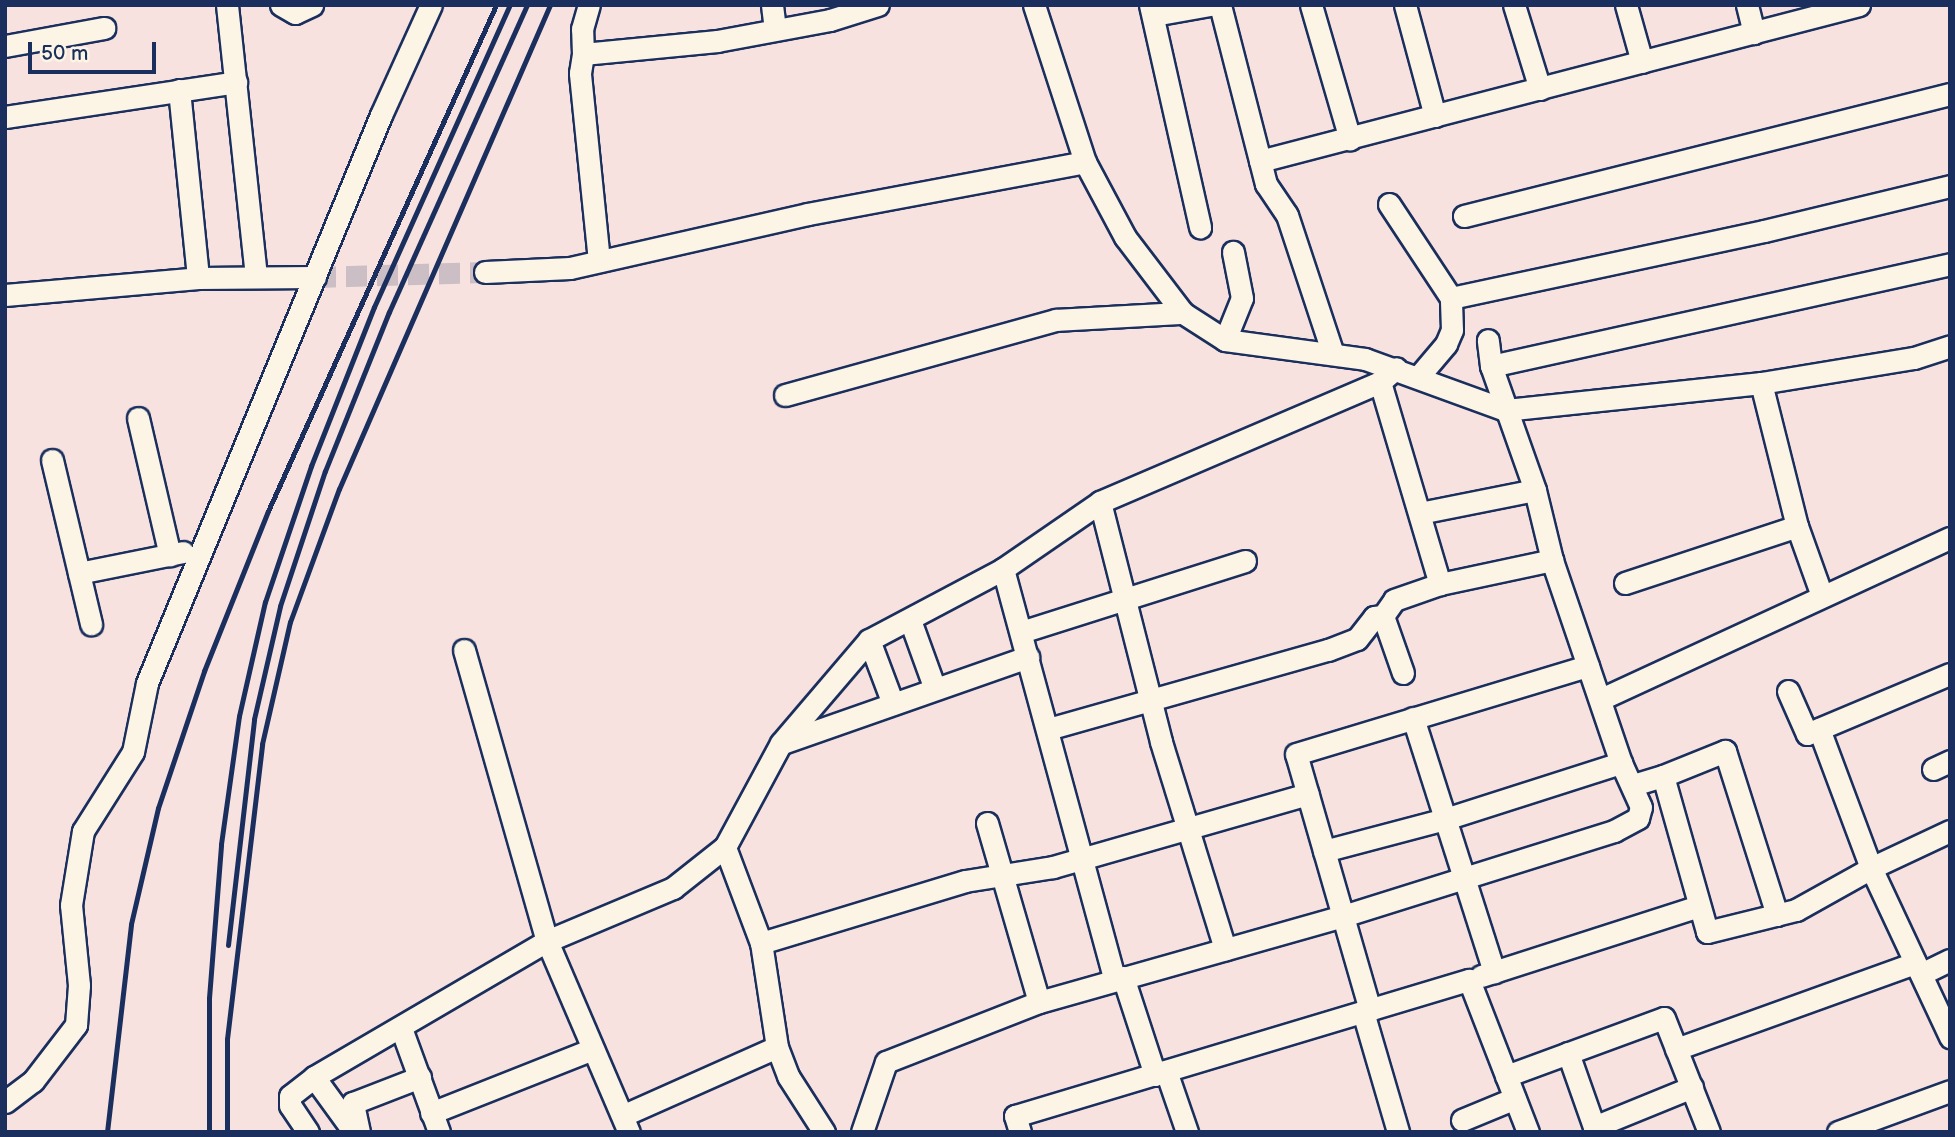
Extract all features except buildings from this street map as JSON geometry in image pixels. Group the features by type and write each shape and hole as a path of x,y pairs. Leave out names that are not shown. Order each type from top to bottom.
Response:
{"street":[{"path":"227,5 256,276"},
{"path":"281,5 295,13 312,5"},
{"path":"5,1102 33,1081 76,1025 79,985 71,905 83,831 134,752 147,683 431,5"},
{"path":"589,5 582,29 583,54 580,73 599,261"},
{"path":"772,5 775,28"},
{"path":"583,54 717,41 775,28 830,20 878,5"},
{"path":"1034,5 1086,162 1125,237 1183,313 1225,340 1259,348 1333,354 1396,368 1506,410 1761,383 1914,358 1950,346"},
{"path":"1200,227 1152,10 1210,5"},
{"path":"1220,5 1266,184 1287,215 1333,354"},
{"path":"1311,5 1350,139"},
{"path":"1405,5 1435,116"},
{"path":"1514,5 1539,89"},
{"path":"1626,5 1642,62"},
{"path":"1747,5 1754,33"},
{"path":"1260,161 1859,5"},
{"path":"5,46 104,28"},
{"path":"5,117 236,82"},
{"path":"178,90 198,278"},
{"path":"1464,216 1950,94"},
{"path":"485,272 541,272 808,214 1086,162"},
{"path":"1451,298 1764,232 1950,186"},
{"path":"1389,204 1451,298 1452,330 1446,344 1419,376"},
{"path":"1225,340 1242,298 1233,252"},
{"path":"1491,366 1950,264"},
{"path":"6,292 198,278 315,277"},
{"path":"785,395 1056,320 1183,313"},
{"path":"862,1132 886,1062 1039,1002 1343,916 1630,825 1641,807 1621,763 1552,560 1535,490 1491,366 1488,340"},
{"path":"309,1132 290,1105 290,1096 314,1077 547,941 673,888 726,847 782,743 869,640 1003,569 1100,502 1380,382 1396,368"},
{"path":"1380,382 1440,584"},
{"path":"1761,383 1797,526 1822,596"},
{"path":"138,418 170,555"},
{"path":"52,460 91,624"},
{"path":"1420,513 1535,490"},
{"path":"1100,502 1150,701 1225,949"},
{"path":"1625,583 1797,526"},
{"path":"1601,699 1950,538"},
{"path":"79,573 202,548"},
{"path":"1048,729 1328,650 1357,639 1374,617 1383,616 1395,600 1440,584 1552,560"},
{"path":"1021,632 1245,561"},
{"path":"1003,569 1119,979 1187,1132"},
{"path":"1383,616 1403,674"},
{"path":"910,620 935,689"},
{"path":"869,640 893,704"},
{"path":"464,650 547,941 627,1123 777,1047"},
{"path":"782,743 1028,657"},
{"path":"1398,1132 1343,916 1296,754 1588,666"},
{"path":"1788,691 1807,734 1950,674"},
{"path":"1413,718 1494,972"},
{"path":"1819,729 1871,868 1950,1037"},
{"path":"1633,785 1725,751 1777,915"},
{"path":"1324,851 1445,819 1621,763"},
{"path":"1663,776 1707,932 1796,910 1871,868 1950,831"},
{"path":"761,943 965,881 1004,876 1085,858 1187,826 1308,794"},
{"path":"987,823 1039,1002"},
{"path":"726,847 761,943 777,1047 788,1076 824,1132"},
{"path":"1020,1132 1015,1116 1469,980 1699,906"},
{"path":"1676,1049 1918,968 1950,960"},
{"path":"1469,980 1528,1132"},
{"path":"1506,1076 1664,1018 1709,1132"},
{"path":"401,1028 435,1122 593,1049"},
{"path":"1568,1053 1594,1127 1692,1087"},
{"path":"314,1077 356,1132"},
{"path":"356,1132 354,1103 420,1077"},
{"path":"1838,1132 1950,1091"},
{"path":"1462,1120 1515,1098"}],"tunnel":[{"path":"315,277 485,272"}],"railway":[{"path":"107,1132 131,924 158,808 204,671 268,511 496,5"},
{"path":"209,1132 209,998 221,844 239,716 265,602 311,466 374,307 510,5"},
{"path":"228,945 254,719 280,606 325,471 389,312 527,5"},
{"path":"227,1132 227,1039 262,744 290,622 339,489 550,5"}]}
